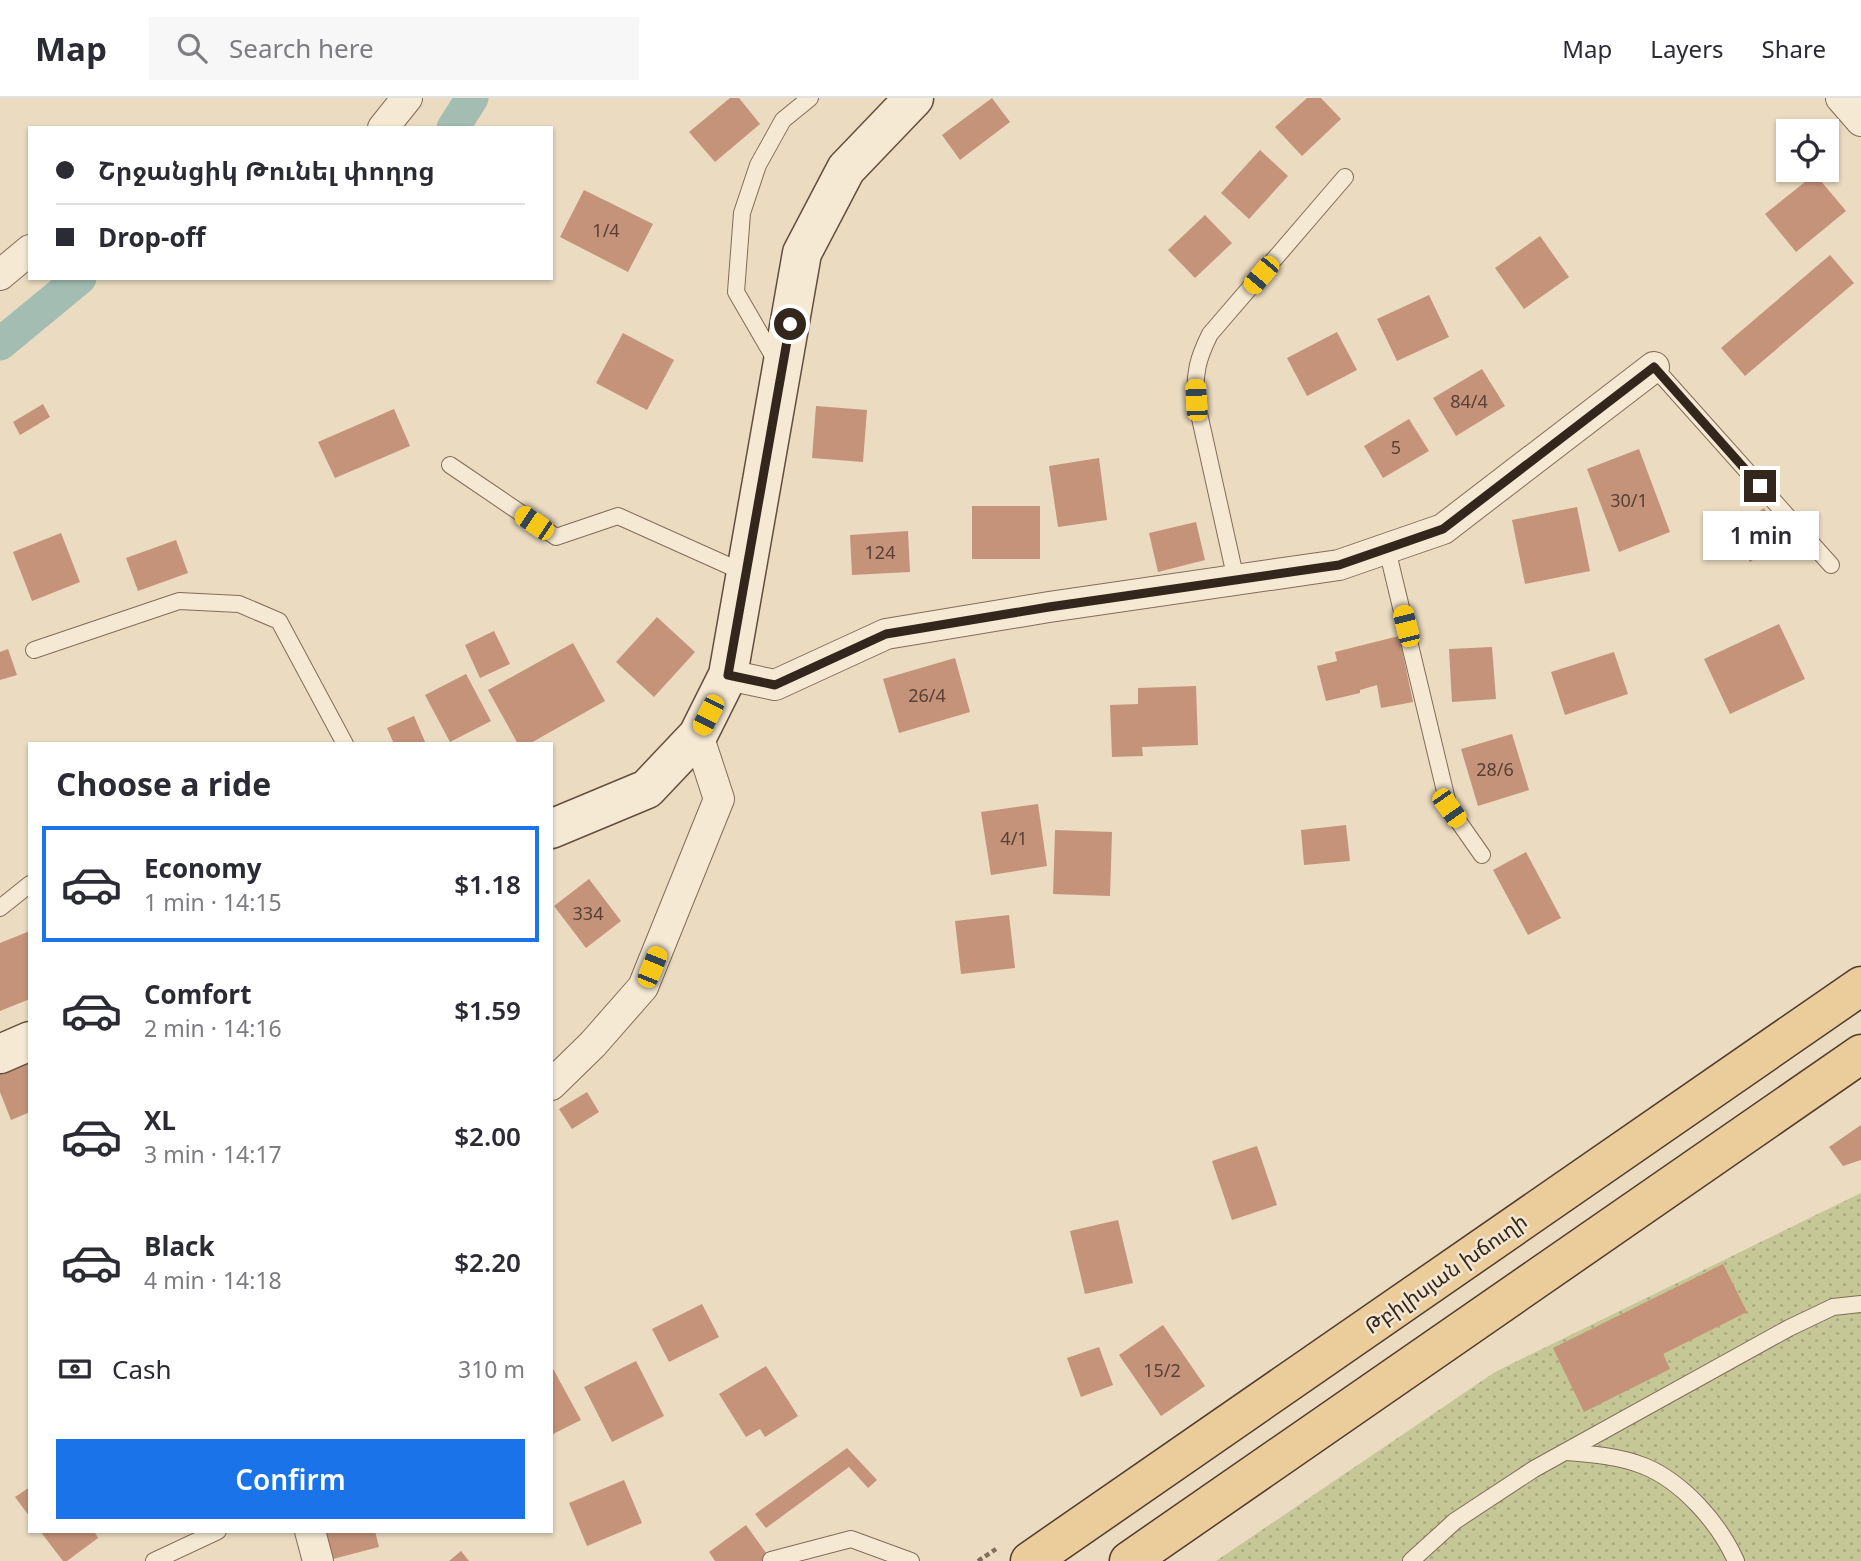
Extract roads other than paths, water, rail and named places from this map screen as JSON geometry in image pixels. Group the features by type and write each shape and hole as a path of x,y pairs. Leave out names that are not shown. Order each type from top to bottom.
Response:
{"main road":[{"name":"Թբիլիսյան խճուղի","path":"1030,1561 1861,986"},
{"path":"1129,1561 1861,1054"}],"street":[{"path":"385,126 407,98"},
{"path":"553,828 647,789 698,735 728,675 802,253 846,169 914,98"},
{"path":"1842,98 1861,121"},
{"path":"0,275 28,252"},
{"path":"728,675 775,685 886,634 1049,607 1339,565 1443,529 1654,367"},
{"path":"553,1083 593,1044 643,987 719,799 698,735"},
{"path":"0,1054 28,1042"},
{"path":"311,1533 318,1561"}],"lane":[{"path":"781,371 736,292 742,213 758,165 783,120 810,98"},
{"path":"1236,580 1196,400 1195,378 1200,354 1210,334 1345,177"},
{"path":"1654,367 1831,565"},
{"path":"450,465 556,537 618,516 746,573"},
{"path":"1387,548 1449,808 1482,855"},
{"path":"34,650 180,601 239,604 279,621 344,742"},
{"path":"0,908 28,886"},
{"path":"1411,1561 1454,1521 1534,1469 1789,1328 1833,1307 1861,1304"},
{"path":"1565,1452 1607,1456 1644,1466 1676,1485 1705,1511 1736,1561"},
{"path":"154,1561 214,1533"},
{"path":"771,1560 850,1539 911,1561"}],"waterway":[{"path":"454,126 472,98"},
{"path":"0,344 78,280"}]}
